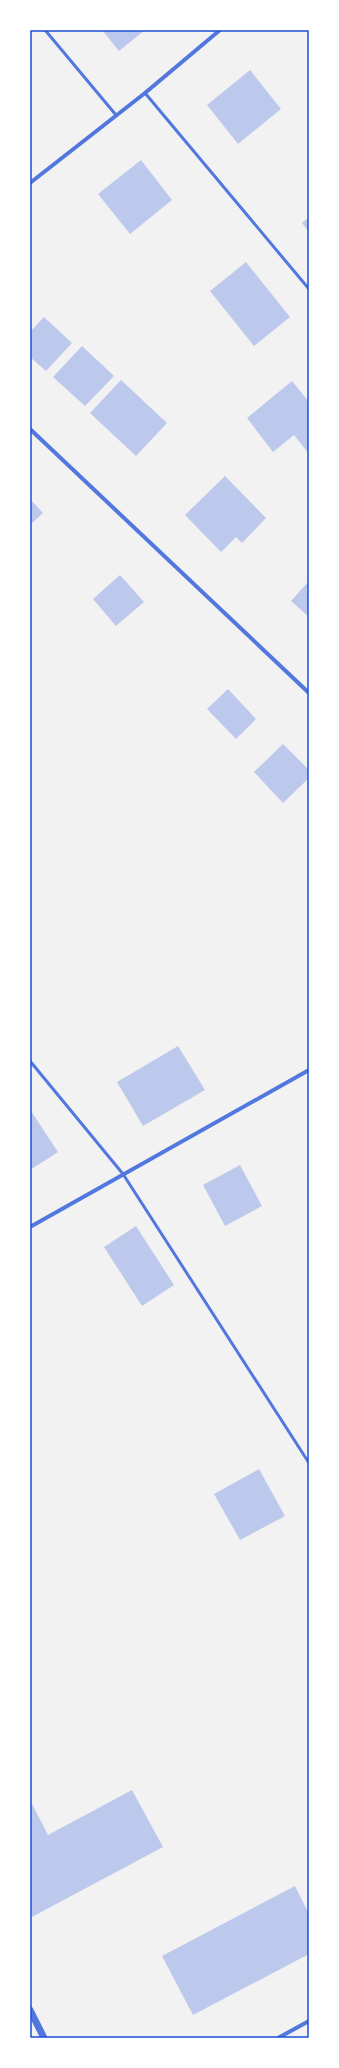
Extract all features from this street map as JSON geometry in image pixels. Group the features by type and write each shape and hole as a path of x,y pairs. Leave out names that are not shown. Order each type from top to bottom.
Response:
{"street":[{"path":"30,183 145,92 220,30"},
{"path":"30,429 309,692"},
{"path":"30,1227 309,1070"},
{"path":"30,2010 44,2038"},
{"path":"278,2038 309,2021"}],"lane":[{"path":"45,30 116,115"},
{"path":"145,92 309,289"},
{"path":"30,1061 123,1174 309,1463"}],"building":[{"path":"102,30 145,30 119,51"},
{"path":"250,70 281,109 238,144 207,105"},
{"path":"141,160 172,200 130,234 98,194"},
{"path":"309,217 309,232 302,223"},
{"path":"246,262 290,317 254,346 210,291"},
{"path":"44,317 72,343 46,371 30,357 30,332"},
{"path":"82,346 114,376 85,406 53,377"},
{"path":"121,380 167,423 136,456 90,413"},
{"path":"292,381 309,402 309,454 294,435 273,452 247,418"},
{"path":"225,476 266,518 242,543 236,537 221,552 185,515"},
{"path":"30,499 43,513 30,525"},
{"path":"120,575 144,602 116,626 93,599"},
{"path":"309,581 309,617 291,601"},
{"path":"228,689 256,719 236,739 207,709"},
{"path":"283,744 309,770 309,778 283,803 254,772"},
{"path":"178,1046 205,1090 143,1126 117,1082"},
{"path":"31,1111 58,1152 30,1170 30,1112"},
{"path":"240,1165 262,1206 225,1226 203,1185"},
{"path":"136,1226 174,1285 142,1306 104,1247"},
{"path":"259,1469 285,1516 240,1540 214,1494"},
{"path":"132,1790 163,1847 30,1918 30,1800 48,1835"},
{"path":"295,1886 309,1914 309,1954 193,2015 162,1956"}]}
